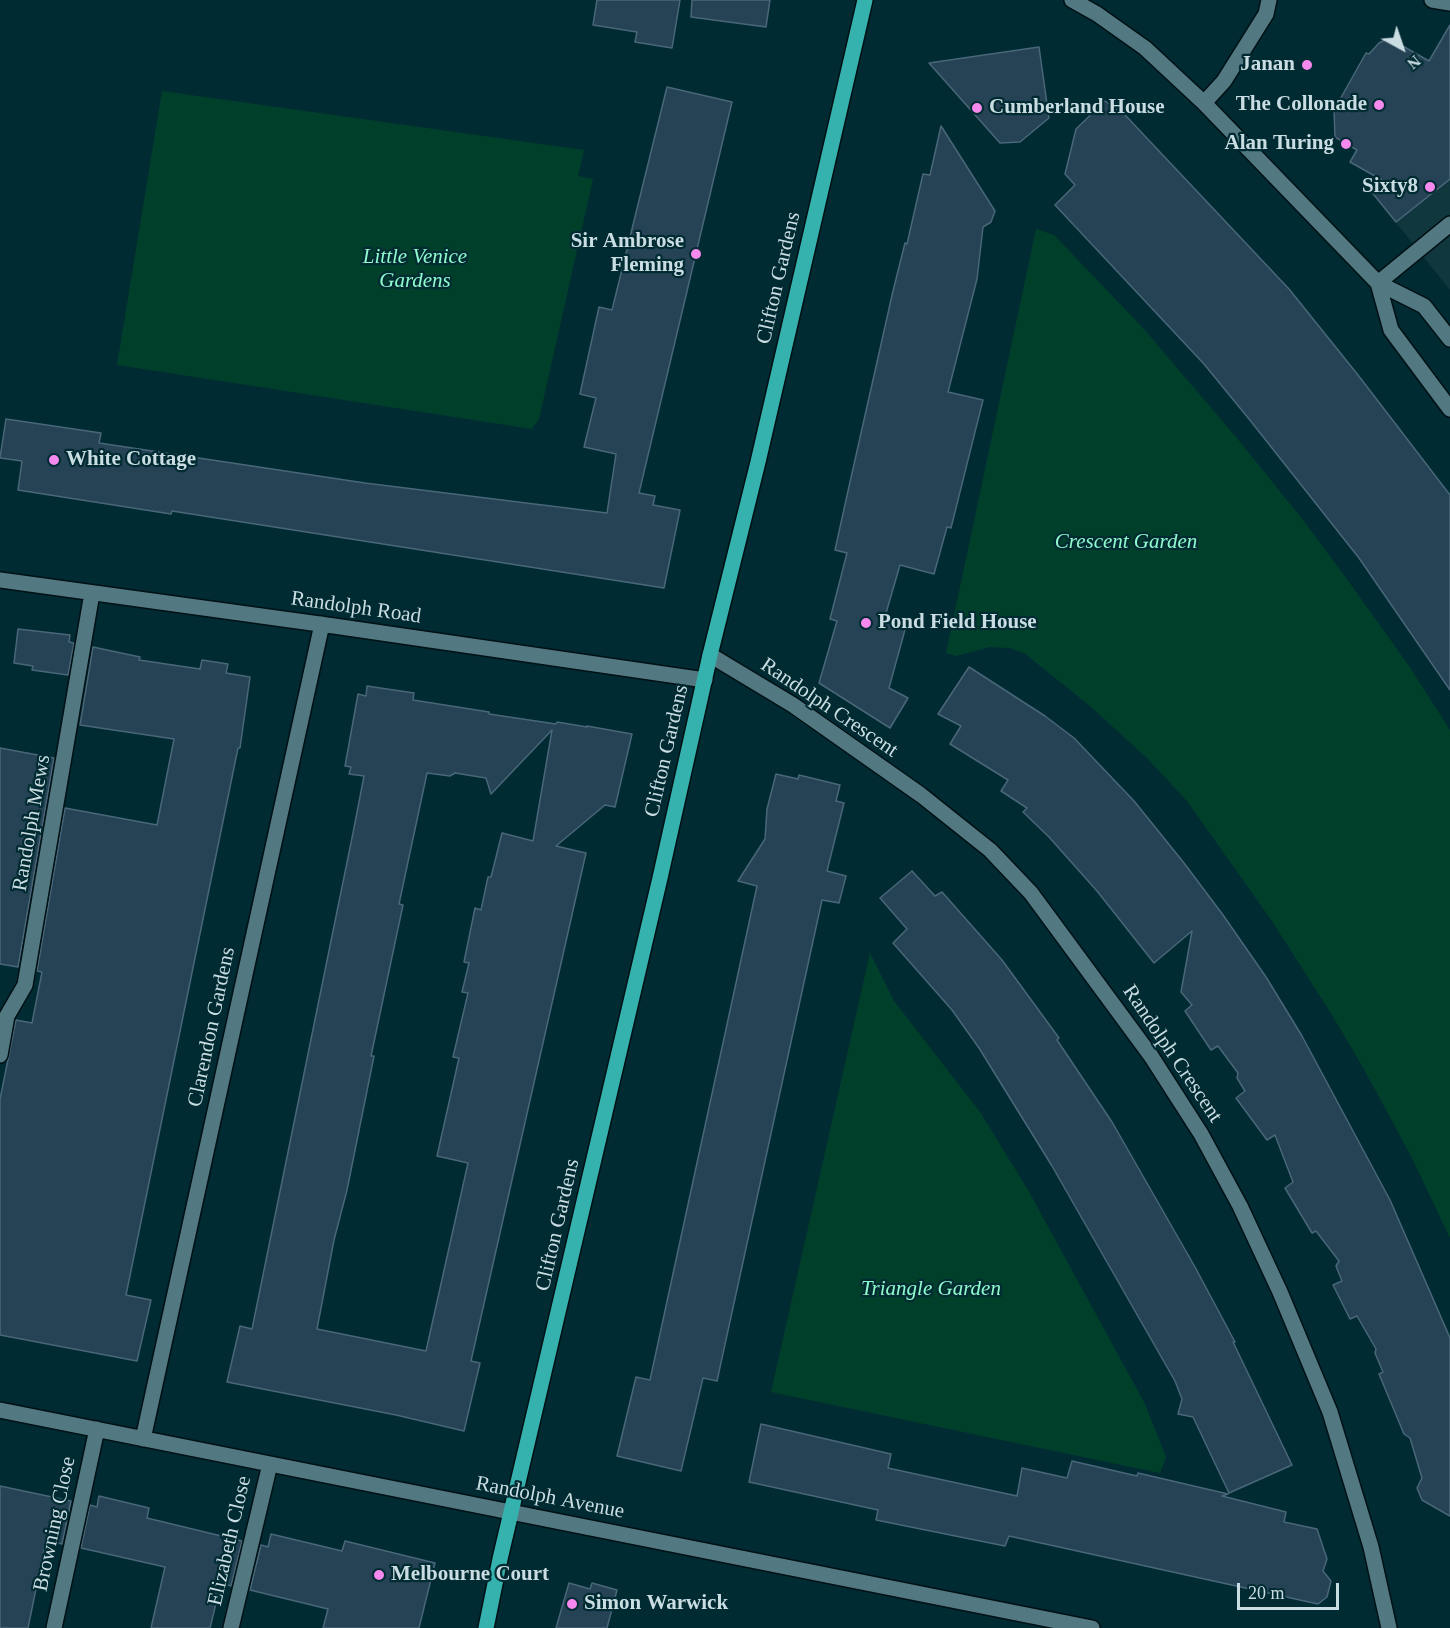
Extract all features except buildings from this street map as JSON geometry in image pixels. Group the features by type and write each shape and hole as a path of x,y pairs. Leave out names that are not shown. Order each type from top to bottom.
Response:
{"main road":[{"name":"Clifton Gardens","path":"486,1628 500,1559 865,0"}],"street":[{"path":"1072,0 1097,14 1145,48 1204,103 1378,283 1424,306 1450,339"},
{"path":"1204,103 1224,81 1260,24 1266,14 1269,0"},
{"path":"1432,0 1450,3"},
{"path":"1378,283 1450,224"},
{"path":"1378,283 1390,330 1450,409"},
{"name":"Randolph Road","path":"0,580 705,680"},
{"name":"Randolph Mews","path":"0,1055 7,1016 25,985 92,593"},
{"name":"Clarendon Gardens","path":"143,1439 322,624"},
{"name":"Randolph Crescent","path":"711,655 794,705 921,795 990,850 1031,893 1151,1056 1201,1134 1240,1206 1280,1292 1325,1401 1368,1537 1389,1628"},
{"name":"Randolph Avenue","path":"0,1410 1092,1628"},
{"name":"Browning Close","path":"54,1628 96,1429"},
{"name":"Elizabeth Close","path":"231,1628 270,1464"}],"shaded area":[{"path":"1450,122 1450,290 1370,190"}],"green space":[{"name":"Little Venice Gardens","path":"162,91 584,150 578,176 593,179 539,419 532,429 117,365"},
{"name":"Crescent Garden","path":"1036,229 1054,235 1142,327 1236,437 1346,578 1409,666 1450,730 1450,1238 1412,1158 1332,1015 1272,921 1187,801 1147,758 1090,706 1024,653 1009,648 990,647 956,656 946,653"},
{"name":"Triangle Garden","path":"870,953 894,1001 980,1112 1028,1190 1145,1404 1166,1457 1160,1473 771,1392"}],"place":[{"name":"Janan","path":"1307,65"},
{"name":"The Collonade","path":"1379,105"},
{"name":"Cumberland House","path":"977,108"},
{"name":"Alan Turing","path":"1346,144"},
{"name":"Sixty8","path":"1430,187"},
{"name":"Sir Ambrose Fleming","path":"696,254"},
{"name":"White Cottage","path":"54,460"},
{"name":"Pond Field House","path":"866,623"},
{"name":"Melbourne Court","path":"379,1575"},
{"name":"Simon Warwick","path":"572,1604"}]}
